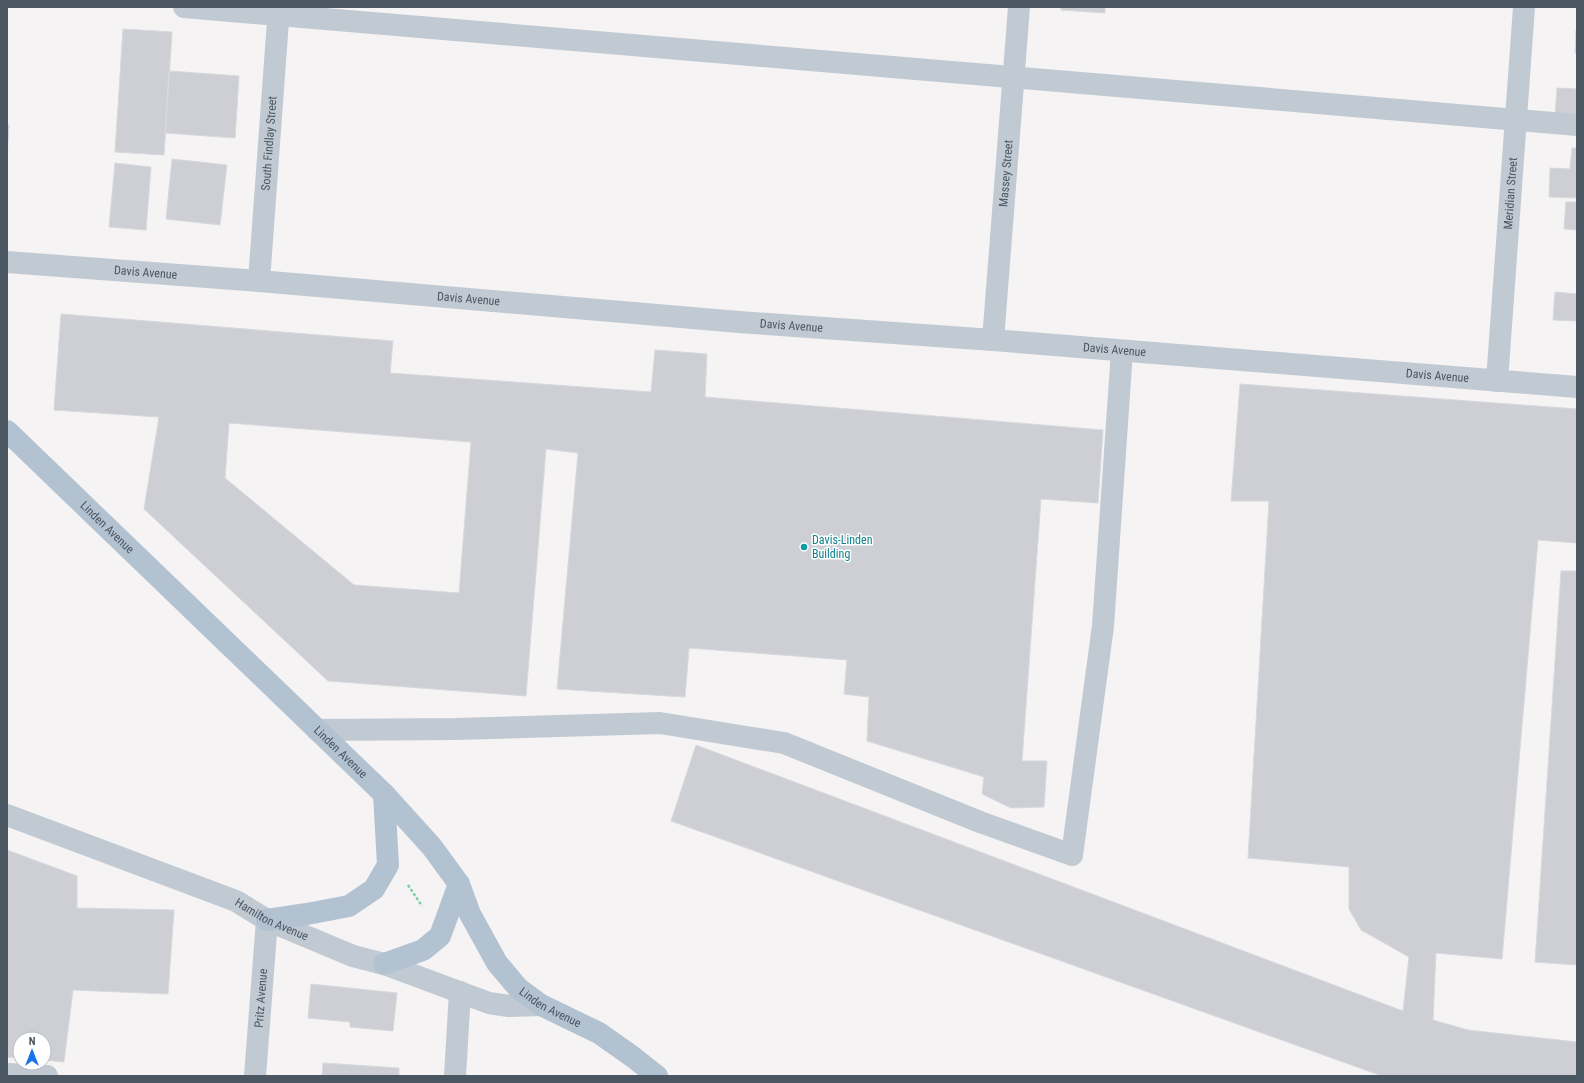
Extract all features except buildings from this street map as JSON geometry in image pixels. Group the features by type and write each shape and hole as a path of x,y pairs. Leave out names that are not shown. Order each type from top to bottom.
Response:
{"main road":[{"name":"Linden Avenue","path":"7,431 384,794 432,846 459,884 470,914 497,963 518,988 541,1005 599,1033 657,1076"},
{"path":"267,920 349,906 374,889 388,865 384,794"},
{"path":"384,964 423,950 440,936 459,884"}],"street":[{"path":"184,7 278,11 1014,78 1577,125"},
{"name":"Massey Street","path":"993,340 1020,7"},
{"name":"Meridian Street","path":"1497,381 1524,7"},
{"name":"South Findlay Street","path":"259,281 278,11"},
{"name":"Davis Avenue","path":"7,262 259,281 739,322 993,340 1577,387"},
{"path":"317,730 456,729 660,723 784,743 980,822 1072,855 1103,626 1122,351"},
{"name":"Hamilton Avenue","path":"7,815 236,902 267,920 353,956 384,964 489,1003 510,1006 541,1005"},
{"name":"Pritz Avenue","path":"255,1076 267,920"},
{"path":"455,1076 460,992"},
{"path":"12,1074 47,1076"}],"path":[{"path":"408,884 424,909"}],"place":[{"name":"Davis-Linden Building","path":"804,547"}]}
